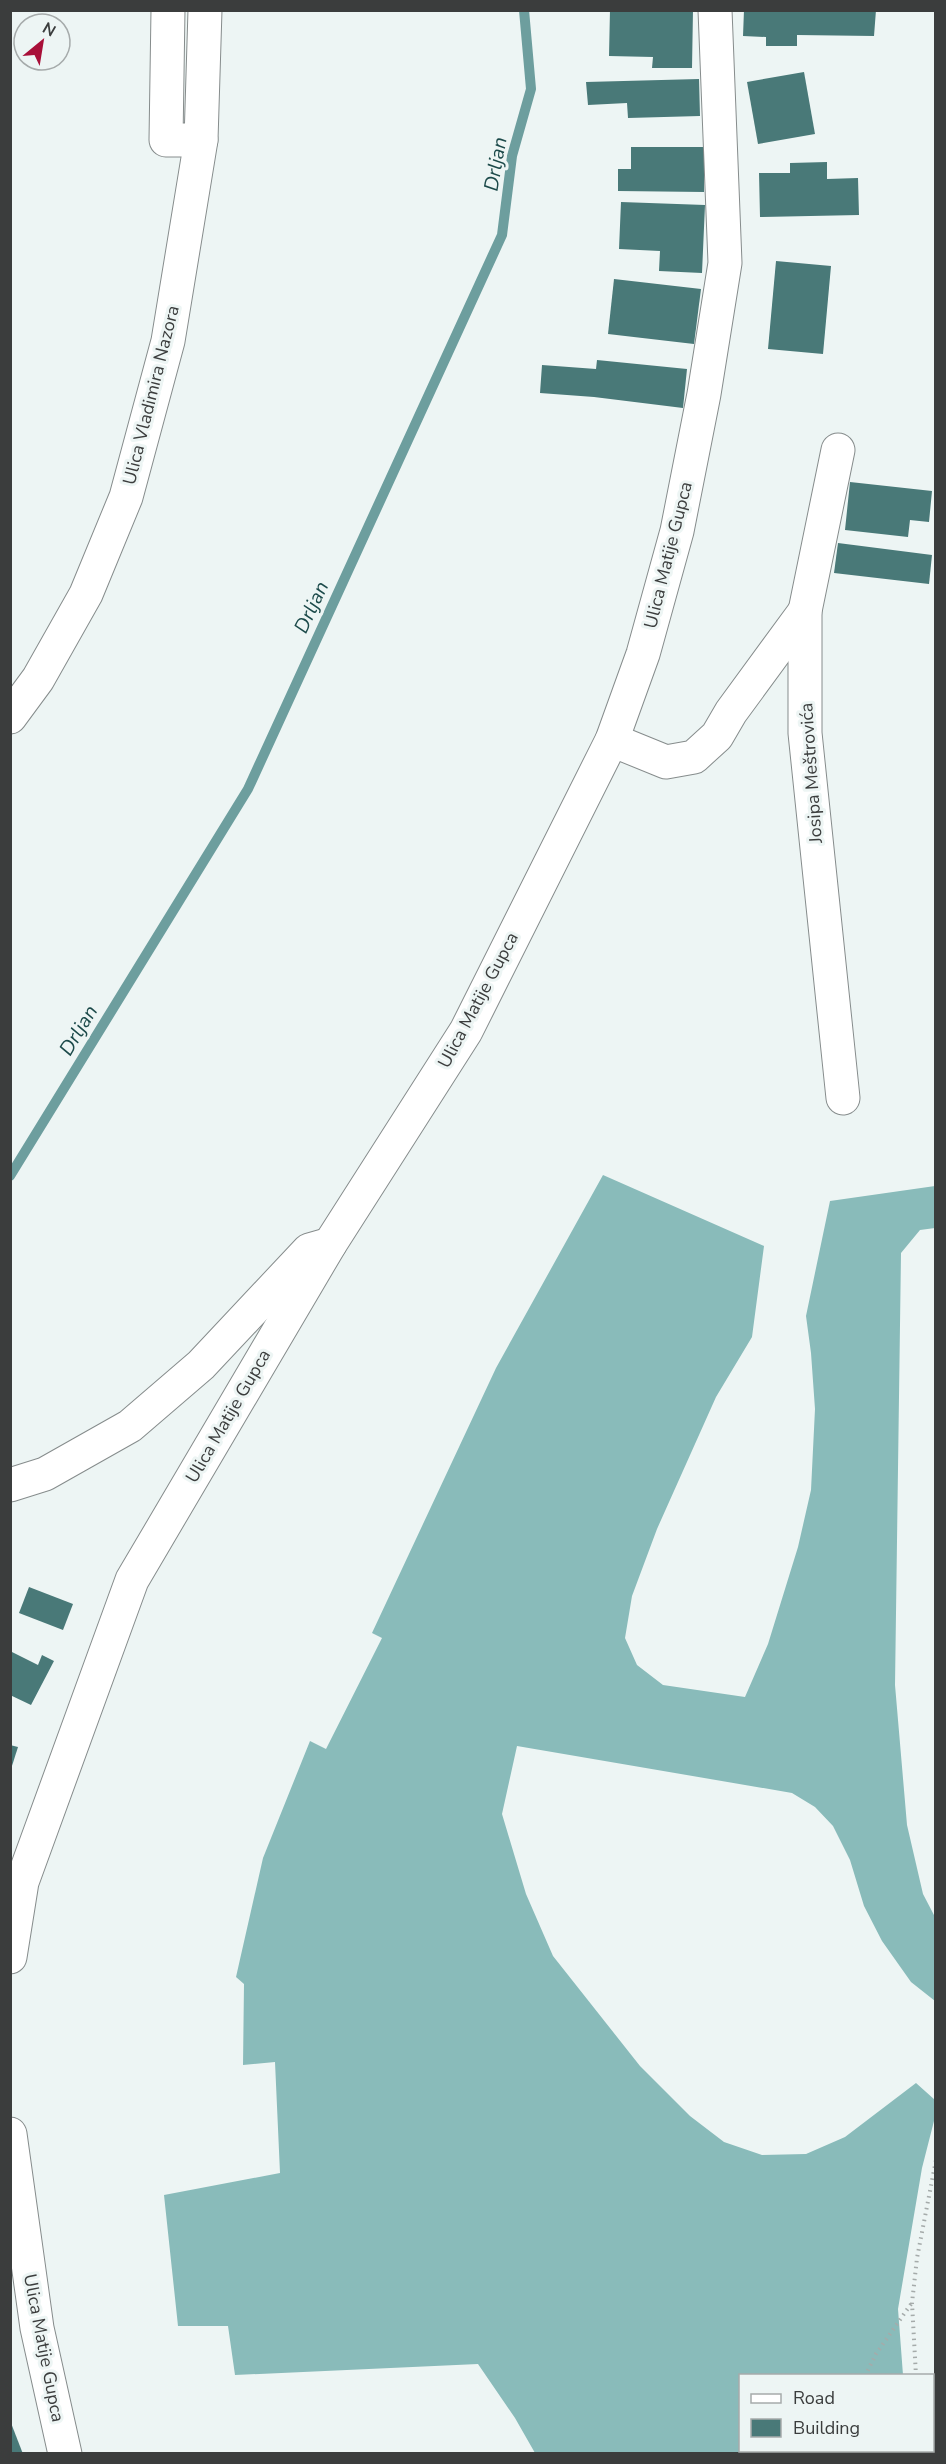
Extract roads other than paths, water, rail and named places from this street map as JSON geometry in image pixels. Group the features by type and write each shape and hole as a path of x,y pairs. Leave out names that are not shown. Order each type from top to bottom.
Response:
{"street":[{"path":"168,10 166,140 201,140"},
{"name":"Ulica Vladimira Nazora","path":"10,717 38,679 86,594 126,497 168,341 201,140 205,10"},
{"name":"Ulica Matije Gupca","path":"10,1957 22,1882 132,1580 330,1244 465,1031 612,740 643,654 677,531 704,394 725,263 715,10"},
{"name":"Josipa Meštrovića","path":"838,450 805,611 805,733 843,1098"},
{"path":"612,740 666,762 694,757 717,736 730,712 805,611"},
{"path":"10,1485 45,1474 130,1426 201,1365 309,1250 330,1244"},
{"name":"Ulica Matije Gupca","path":"10,2134 37,2328 65,2454"}],"waterway":[{"name":"Drljan","path":"10,1176 248,789 502,235 512,156 531,89 524,10"}]}
